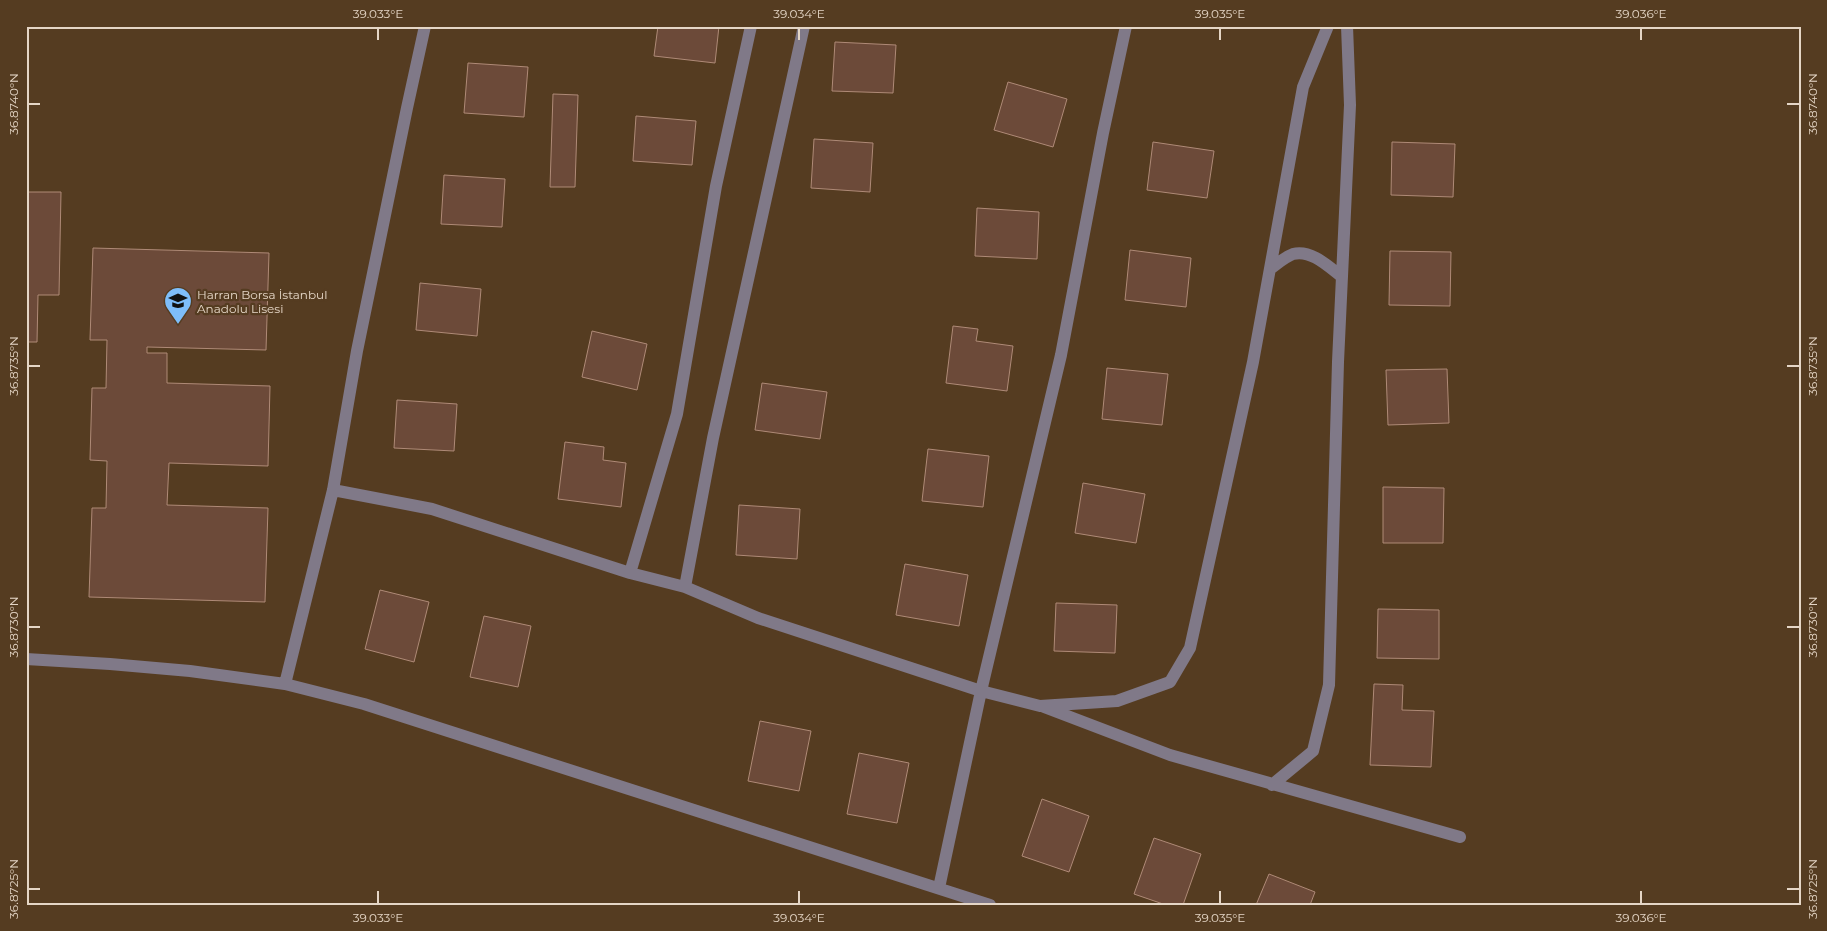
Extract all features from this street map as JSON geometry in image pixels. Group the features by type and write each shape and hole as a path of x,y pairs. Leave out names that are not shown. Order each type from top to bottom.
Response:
{"street":[{"path":"285,684 333,490 357,351 406,108 425,26"},
{"path":"630,573 677,414 716,186 751,26"},
{"path":"685,587 712,438 804,26"},
{"path":"938,888 981,691 1061,354 1103,134 1126,26"},
{"path":"1040,706 1117,701 1170,682 1190,648 1251,372 1303,87 1328,26"},
{"path":"1272,785 1313,751 1329,685 1342,277 1350,105 1346,26"},
{"path":"1270,269 1294,254 1303,253 1315,257 1342,277"},
{"path":"333,490 432,508 630,573 685,587 758,618 981,691 1040,706 1170,755 1460,837"},
{"path":"26,659 110,664 285,684 364,704 990,905"}],"building":[{"path":"658,26 719,26 715,63 654,56"},
{"path":"835,42 896,45 893,93 832,91"},
{"path":"468,63 528,67 524,117 464,113"},
{"path":"1008,82 1067,99 1053,147 994,130"},
{"path":"553,94 578,95 575,187 550,187"},
{"path":"636,116 696,121 692,165 633,161"},
{"path":"814,139 873,143 870,192 811,188"},
{"path":"1153,142 1214,151 1207,198 1147,190"},
{"path":"1392,142 1455,144 1453,197 1391,195"},
{"path":"444,175 505,179 502,227 441,224"},
{"path":"26,192 61,192 59,295 38,295 37,342 26,342"},
{"path":"977,208 1039,212 1037,259 975,256"},
{"path":"93,248 269,253 266,350 147,347 147,353 167,353 167,383 270,386 268,466 169,463 167,505 268,508 265,602 89,597 92,508 106,508 107,461 90,460 92,388 106,388 107,340 90,340"},
{"path":"1130,250 1191,258 1186,307 1125,300"},
{"path":"1390,251 1451,252 1450,306 1389,305"},
{"path":"420,283 481,289 477,336 416,330"},
{"path":"953,326 978,329 976,341 1013,346 1007,391 946,383"},
{"path":"592,331 647,344 637,390 582,377"},
{"path":"1107,368 1168,374 1162,425 1102,419"},
{"path":"1447,369 1449,423 1388,425 1386,370"},
{"path":"762,383 827,392 820,439 755,430"},
{"path":"397,400 457,404 454,451 394,448"},
{"path":"565,442 604,447 603,460 626,463 621,507 558,499"},
{"path":"928,449 989,456 983,507 922,501"},
{"path":"1083,483 1145,494 1136,543 1075,533"},
{"path":"1383,487 1444,488 1443,543 1383,543"},
{"path":"739,505 800,509 797,559 736,555"},
{"path":"905,564 968,575 959,626 896,615"},
{"path":"380,590 429,602 414,662 365,649"},
{"path":"1056,603 1117,605 1115,653 1054,651"},
{"path":"1378,609 1439,610 1439,659 1377,658"},
{"path":"484,616 531,626 518,687 470,677"},
{"path":"1374,684 1403,685 1402,710 1434,711 1431,767 1370,765"},
{"path":"760,721 811,731 799,791 748,781"},
{"path":"859,753 909,763 897,823 847,814"},
{"path":"1042,799 1089,816 1069,872 1022,856"},
{"path":"1154,838 1201,854 1183,905 1166,905 1134,894"},
{"path":"1269,874 1315,892 1310,905 1256,905"}],"place":[{"name":"Harran Borsa İstanbul Anadolu Lisesi","path":"178,325"}]}
